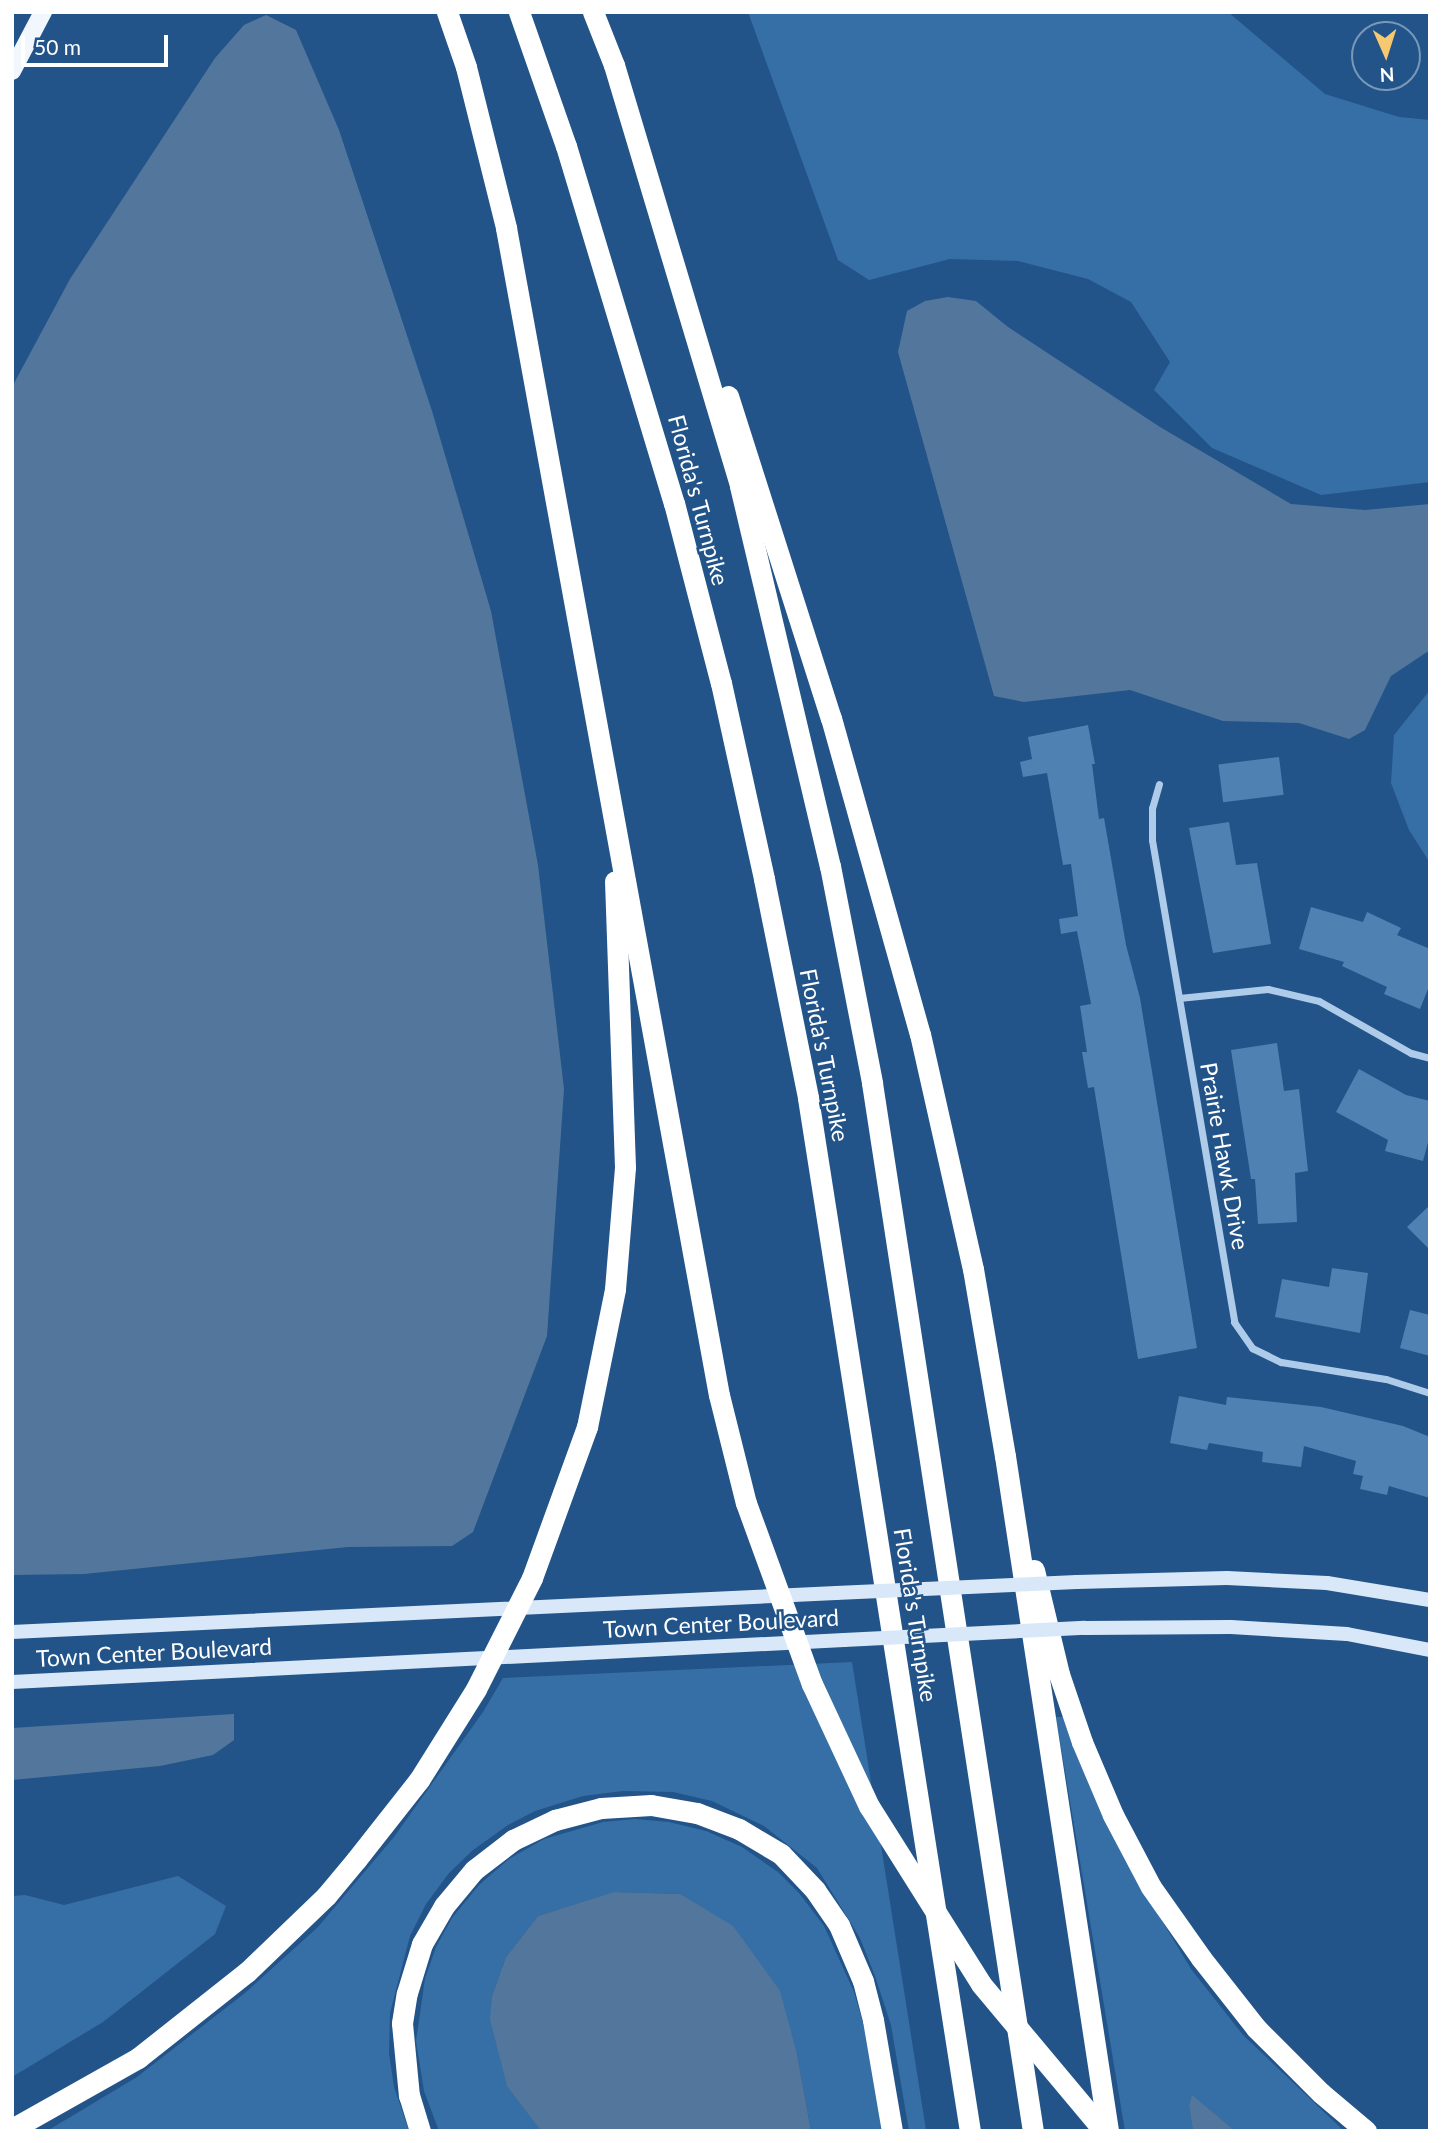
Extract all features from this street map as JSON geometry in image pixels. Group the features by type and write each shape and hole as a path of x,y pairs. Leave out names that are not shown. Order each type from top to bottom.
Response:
{"highway":[{"path":"447,12 466,67 506,228 719,1395 746,1503 812,1684 869,1806 981,1984 1106,2131"},
{"name":"Florida's Turnpike","path":"519,12 566,146 674,502 721,684 764,880 810,1111 970,2131"},
{"name":"Florida's Turnpike","path":"593,12 614,65 740,486 830,866 872,1083 1033,2131"},
{"path":"614,65 762,498 831,718 920,1034 973,1269 1005,1456 1106,2131"},
{"path":"12,2129 138,2058 247,1972 326,1896 419,1780 476,1689 532,1578 587,1427 615,1289 625,1167 614,859 596,715"},
{"path":"1005,1456 1059,1674 1082,1742 1113,1815 1145,1875 1200,1958 1256,2028 1321,2093 1366,2131"},
{"path":"420,2131 409,2096 402,2023 407,1993 422,1944 444,1906 474,1870 513,1840 545,1825 601,1808 651,1805 696,1813 739,1829 780,1854 815,1890 839,1925 863,1980 873,2020 892,2131"}],"main road":[{"path":"12,71 43,12"},
{"name":"Town Center Boulevard","path":"12,1632 1077,1582 1227,1578 1327,1583 1430,1600"},
{"name":"Town Center Boulevard","path":"12,1682 1085,1628 1231,1628 1347,1634 1430,1650"}],"street":[{"name":"Prairie Hawk Drive","path":"1159,784 1152,808 1152,840 1234,1322 1252,1348 1281,1362 1386,1380 1430,1393"},
{"path":"1179,998 1224,991 1268,989 1319,1001 1411,1053 1430,1058"}],"shaded area":[{"path":"748,12 1228,12 1325,94 1399,117 1430,120 1430,482 1321,495 1212,448 1154,390 1170,362 1131,302 1088,279 1018,261 950,259 869,280 838,260"},
{"path":"266,15 296,30 339,130 432,411 491,611 538,865 564,1089 547,1336 473,1532 452,1546 348,1547 84,1574 12,1575 12,387 70,279 215,58 244,25"},
{"path":"948,297 976,301 1008,327 1160,427 1291,504 1365,510 1430,504 1430,650 1391,676 1365,730 1349,739 1299,723 1223,721 1130,690 1024,702 994,696 898,352 907,311 925,301"},
{"path":"1430,690 1430,863 1409,830 1391,783 1394,735"},
{"path":"852,1662 926,2130 909,2131 891,2025 875,1976 860,1938 817,1868 764,1826 712,1801 673,1792 623,1791 583,1796 535,1811 508,1825 473,1850 449,1873 426,1904 410,1936 390,2013 389,2053 394,2087 409,2131 47,2131 137,2077 245,1993 318,1927 394,1837 483,1712 503,1678"},
{"path":"234,1714 234,1740 213,1755 160,1766 12,1780 12,1728"},
{"path":"1056,1717 1063,1717 1150,1901 1191,1969 1243,2035 1344,2131 1234,2131 1192,2096 1189,2105 1193,2131 1125,2131"},
{"path":"635,1819 669,1822 706,1831 742,1847 778,1872 799,1893 824,1926 854,1992 868,2040 883,2131 811,2131 797,2054 680,1894 615,1892 538,1916 506,1957 492,1996 491,2019 507,2085 541,2131 439,2131 424,2091 416,2041 425,1979 436,1947 452,1918 479,1885 509,1859 544,1839 603,1822"},
{"path":"178,1876 226,1906 215,1934 103,2022 12,2077 12,1896 25,1895 64,1905"},
{"path":"614,1892 680,1894 733,1926 780,1991 797,2054 811,2131 541,2131 507,2086 490,2019 492,1996 506,1957 538,1916"},
{"path":"1192,2095 1234,2131 1193,2131 1189,2105"}],"building":[{"path":"1088,725 1095,764 1092,764 1099,819 1104,818 1126,945 1140,998 1197,1348 1138,1359 1094,1087 1088,1088 1082,1052 1087,1052 1080,1006 1091,1004 1077,931 1061,934 1059,919 1078,916 1071,864 1063,865 1047,773 1023,777 1020,762 1032,759 1028,737"},
{"path":"1279,757 1284,795 1223,802 1218,764"},
{"path":"1229,822 1236,865 1257,863 1271,944 1213,953 1189,828"},
{"path":"1311,907 1363,922 1367,912 1401,928 1397,935 1430,949 1430,984 1420,1009 1384,994 1387,987 1342,966 1344,962 1299,949"},
{"path":"1277,1043 1284,1091 1299,1089 1308,1171 1295,1173 1297,1222 1258,1224 1255,1179 1251,1179 1231,1050"},
{"path":"1359,1069 1406,1095 1430,1101 1430,1135 1423,1161 1385,1151 1388,1140 1336,1112"},
{"path":"1430,1205 1430,1250 1407,1227"},
{"path":"1332,1268 1368,1273 1360,1333 1275,1317 1282,1279 1329,1287"},
{"path":"1410,1310 1430,1315 1430,1356 1400,1348"},
{"path":"1179,1396 1226,1405 1227,1397 1321,1407 1403,1426 1430,1437 1430,1498 1389,1486 1387,1495 1360,1489 1363,1476 1353,1474 1356,1461 1304,1446 1301,1467 1262,1462 1263,1452 1209,1443 1207,1450 1170,1443"}]}
